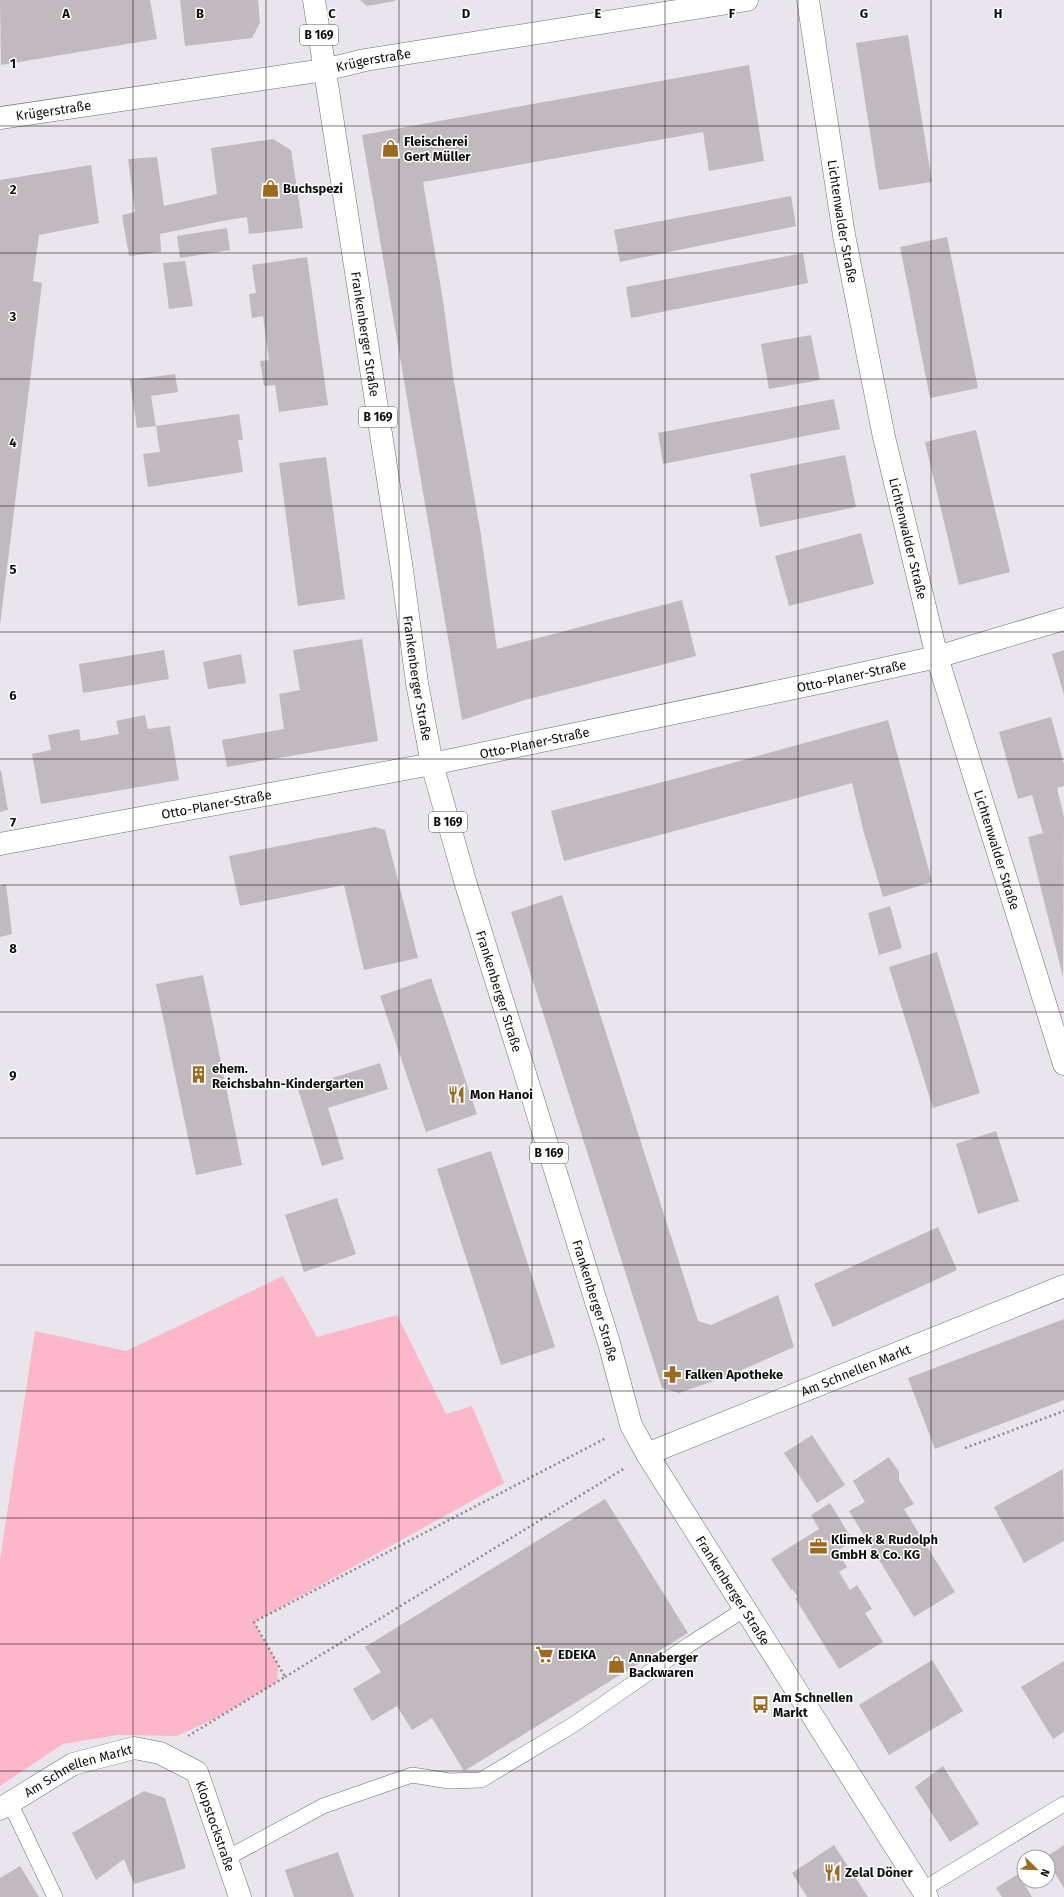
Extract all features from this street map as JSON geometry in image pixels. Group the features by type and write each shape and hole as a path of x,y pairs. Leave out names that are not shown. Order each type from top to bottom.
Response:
{"street":[{"name":"Frankenberger Straße","path":"314,0 402,570 417,682 432,764 465,881 609,1343 631,1425 647,1454 924,1893"},
{"name":"Krügerstraße","path":"0,118 324,70 364,60 747,0"},
{"name":"Lichtenwalder Straße","path":"808,0 844,235 884,437 938,657 1064,1064"},
{"name":"Otto-Planer-Straße","path":"0,844 432,764 938,657 1064,619"},
{"name":"Am Schnellen Markt","path":"647,1454 1064,1286"},
{"name":"Am Schnellen Markt","path":"5,1806 73,1764 134,1748 160,1753"},
{"name":"Klopstockstraße","path":"160,1753 197,1772 240,1897"}],"lane":[{"path":"227,1858 322,1806 412,1775 449,1782 481,1780 573,1725 690,1644 745,1609"},
{"path":"924,1893 1064,1804"},
{"path":"5,1806 56,1897"}],"path":[{"path":"965,1448 1064,1411"},
{"path":"285,1677 254,1622 631,1425"},
{"path":"160,1753 647,1454"}],"shaded area":[{"path":"283,1276 317,1337 397,1315 446,1414 472,1406 504,1483 254,1622 278,1664 277,1682 218,1717 177,1736 118,1735 63,1744 0,1786 0,1560 35,1331 126,1351"}],"building":[{"path":"0,0 150,0 157,39 1,65"},
{"path":"180,0 258,0 260,23 252,38 185,46"},
{"path":"360,0 395,0 395,1 367,6"},
{"path":"908,35 932,182 879,190 856,43"},
{"path":"749,65 764,161 709,171 703,132 423,182 443,300 454,382 481,535 497,649 682,600 696,656 525,700 462,720 362,135"},
{"path":"273,139 291,150 303,228 249,234 247,217 222,221 160,234 161,252 129,256 122,215 135,212 128,159 157,157 164,206 217,194 211,148"},
{"path":"91,165 99,223 39,235 33,281 42,283 0,625 0,180"},
{"path":"791,196 796,226 620,262 614,230"},
{"path":"227,228 230,250 180,258 177,236"},
{"path":"947,237 978,388 930,398 900,247"},
{"path":"803,253 808,283 631,318 626,287"},
{"path":"307,257 328,405 279,412 275,385 264,386 260,361 269,360 263,316 252,318 249,294 256,293 252,265"},
{"path":"185,261 193,306 169,309 163,263"},
{"path":"811,335 820,380 769,389 761,344"},
{"path":"175,374 178,392 151,396 156,426 137,428 130,380"},
{"path":"834,399 840,429 663,464 658,433"},
{"path":"239,414 243,440 238,440 243,472 148,487 143,454 160,452 156,426"},
{"path":"976,430 1010,572 959,585 925,442"},
{"path":"845,455 856,507 760,527 750,474"},
{"path":"326,457 345,599 298,606 279,463"},
{"path":"861,533 874,584 789,606 775,556"},
{"path":"362,639 378,741 227,767 222,740 284,729 279,694 300,690 293,650"},
{"path":"164,650 169,679 83,693 79,664"},
{"path":"1064,650 1064,695 1052,654"},
{"path":"241,654 246,683 208,689 203,662"},
{"path":"145,715 148,729 170,726 179,780 41,804 32,754 51,750 48,735 79,729 81,741 119,734 116,721"},
{"path":"1051,717 1064,764 1064,786 1057,788 1064,817 1063,977 1028,837 1043,833 1032,795 1018,799 999,732"},
{"path":"888,720 932,882 883,897 864,833 852,783 564,861 551,811 678,778"},
{"path":"1,770 8,810 0,812 0,771"},
{"path":"375,827 385,830 418,958 364,970 344,885 240,906 229,856"},
{"path":"6,884 12,934 0,937 0,886"},
{"path":"562,895 698,1321 711,1325 778,1295 794,1347 728,1376 679,1393 662,1388 511,912"},
{"path":"890,906 902,948 879,955 868,913"},
{"path":"937,952 980,1093 933,1108 889,967"},
{"name":"ehem. Reichsbahn-Kindergarten","path":"203,975 242,1165 196,1175 156,984"},
{"path":"431,978 477,1114 426,1132 380,996"},
{"path":"380,1063 388,1089 328,1108 344,1159 322,1166 298,1089"},
{"path":"996,1131 1019,1201 978,1214 956,1144"},
{"path":"491,1151 555,1347 501,1365 437,1169"},
{"path":"337,1198 356,1254 304,1272 285,1215"},
{"path":"938,1227 957,1270 833,1327 814,1284"},
{"path":"1064,1319 1064,1400 935,1449 908,1378"},
{"path":"812,1435 845,1485 817,1503 784,1453"},
{"path":"889,1457 899,1472 899,1480 914,1504 904,1509 955,1592 914,1617 849,1511 865,1502 853,1481"},
{"path":"1063,1469 1064,1541 1024,1563 994,1507"},
{"path":"605,1499 688,1633 464,1771 432,1718 412,1730 397,1706 372,1721 353,1689 381,1672 365,1647"},
{"path":"830,1503 853,1541 837,1551 847,1567 839,1572 850,1590 857,1585 872,1609 865,1613 883,1642 839,1669 795,1598 798,1597 792,1589 791,1590 771,1559 819,1529 811,1515"},
{"path":"932,1660 963,1711 889,1755 859,1705"},
{"path":"1064,1661 1064,1732 1053,1739 1021,1687"},
{"path":"943,1766 979,1824 950,1842 915,1787"},
{"path":"144,1791 165,1798 186,1868 134,1884 124,1859 96,1880 72,1833"},
{"path":"834,1845 868,1897 807,1897 792,1873"},
{"path":"1064,1845 1064,1888 1056,1875 1056,1850"},
{"path":"338,1852 354,1897 294,1897 285,1870"},
{"path":"20,1866 39,1897 0,1897 0,1878"},
{"path":"1016,1875 1016,1889 1027,1889 1032,1897 1002,1897 996,1888"}],"place":[{"name":"Fleischerei Gert Müller","path":"391,148"},
{"name":"Buchspezi","path":"270,188"},
{"name":"ehem. Reichsbahn-Kindergarten","path":"199,1075"},
{"name":"Mon Hanoi","path":"457,1094"},
{"name":"Falken Apotheke","path":"672,1374"},
{"name":"Klimek & Rudolph GmbH & Co. KG","path":"818,1546"},
{"name":"EDEKA","path":"545,1654"},
{"name":"Annaberger Backwaren","path":"616,1664"},
{"name":"Am Schnellen Markt","path":"760,1704"},
{"name":"Zelal Döner","path":"832,1872"}]}
